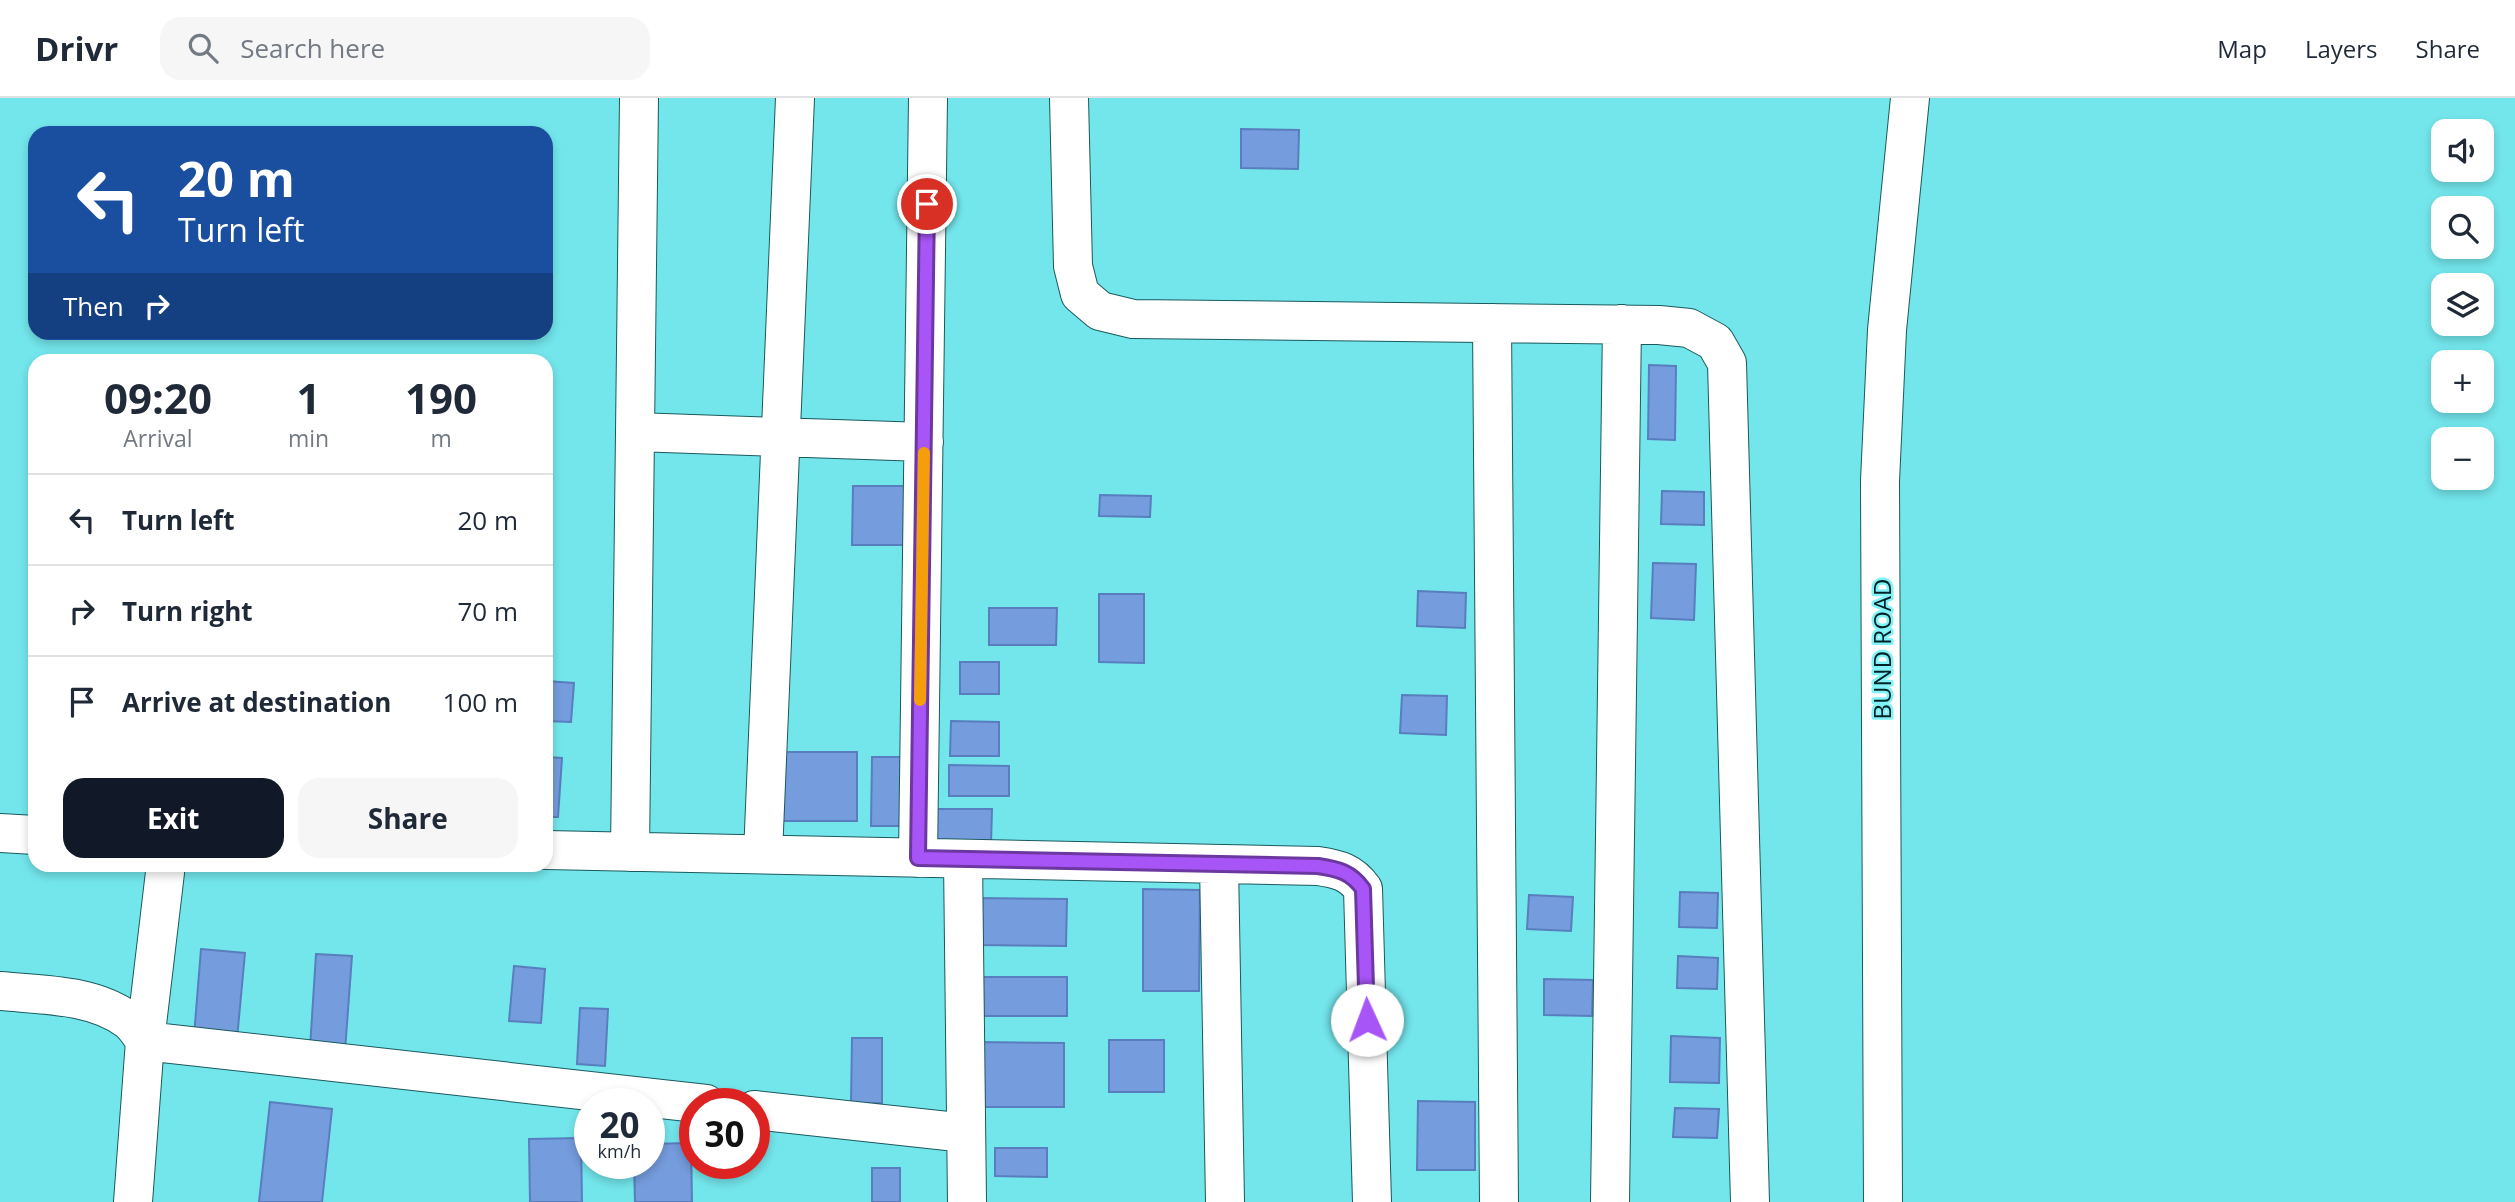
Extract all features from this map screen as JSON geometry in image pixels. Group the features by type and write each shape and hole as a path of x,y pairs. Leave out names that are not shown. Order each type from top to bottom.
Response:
{"street":[{"path":"630,852 639,98"},
{"path":"763,854 795,98"},
{"path":"918,858 929,98"},
{"path":"1069,98 1073,267 1080,294 1100,311 1133,319 1622,324 1689,328 1715,342 1727,363 1750,1202"},
{"name":"BUND ROAD","path":"1883,1202 1880,481 1887,330 1910,98"},
{"path":"1492,323 1499,1202"},
{"path":"1610,1202 1622,324"},
{"path":"635,432 924,442"},
{"path":"0,833 28,835"},
{"path":"553,850 1318,866 1338,869 1354,877 1363,889 1372,1202"},
{"path":"963,859 967,1202"},
{"path":"1219,864 1226,1202"},
{"path":"133,1202 145,1041 165,872"},
{"path":"0,991 77,999 106,1008 130,1021 145,1041 679,1101"},
{"path":"770,1112 966,1133"}],"building":[{"path":"1241,129 1299,130 1298,169 1241,168"},
{"path":"1649,365 1676,366 1675,440 1648,439"},
{"path":"853,486 908,486 907,545 852,545"},
{"path":"1662,491 1704,492 1704,525 1661,524"},
{"path":"1100,495 1151,496 1150,517 1099,516"},
{"path":"1653,563 1696,564 1694,620 1651,618"},
{"path":"1418,591 1466,593 1465,628 1417,626"},
{"path":"1099,594 1144,594 1144,663 1099,662"},
{"path":"989,608 1057,608 1056,645 989,645"},
{"path":"960,662 999,662 999,694 960,694"},
{"path":"553,682 574,683 571,722 553,721"},
{"path":"1402,695 1447,696 1446,735 1400,733"},
{"path":"951,721 999,722 999,756 950,756"},
{"path":"780,752 857,752 857,821 779,821"},
{"path":"553,757 562,758 558,817 553,817"},
{"path":"872,757 910,757 909,826 871,826"},
{"path":"949,765 1009,766 1009,796 949,796"},
{"path":"933,809 992,809 991,844 933,844"},
{"path":"1143,889 1200,890 1199,991 1143,991"},
{"path":"1680,892 1718,893 1717,928 1679,927"},
{"path":"1529,895 1573,897 1571,931 1527,929"},
{"path":"977,898 1067,899 1066,946 977,945"},
{"path":"201,949 245,953 237,1039 194,1036"},
{"path":"316,954 352,956 345,1051 310,1048"},
{"path":"1678,956 1718,958 1717,989 1677,988"},
{"path":"514,966 545,969 541,1023 509,1021"},
{"path":"973,977 1067,977 1067,1016 973,1016"},
{"path":"1544,979 1593,980 1592,1016 1544,1015"},
{"path":"580,1008 608,1009 605,1066 577,1064"},
{"path":"1671,1036 1720,1038 1719,1083 1670,1082"},
{"path":"852,1038 882,1038 882,1103 851,1103"},
{"path":"1109,1040 1164,1040 1164,1092 1109,1092"},
{"path":"978,1042 1064,1043 1064,1107 978,1107"},
{"path":"1418,1101 1475,1102 1475,1170 1417,1170"},
{"path":"270,1102 332,1109 322,1202 259,1202"},
{"path":"1675,1108 1719,1109 1717,1138 1673,1137"},
{"path":"574,1138 574,1179 582,1179 582,1202 530,1202 529,1139"},
{"path":"679,1143 679,1179 692,1179 692,1202 635,1202 634,1179 665,1179 665,1144"},
{"path":"995,1148 1047,1148 1047,1177 995,1176"},
{"path":"872,1168 900,1168 900,1202 872,1202"}],"slow traffic":[{"path":"920,700 924,453"}],"route":[{"path":"927,204 918,858 1318,866 1338,869 1354,877 1363,889 1367,1020"}]}
